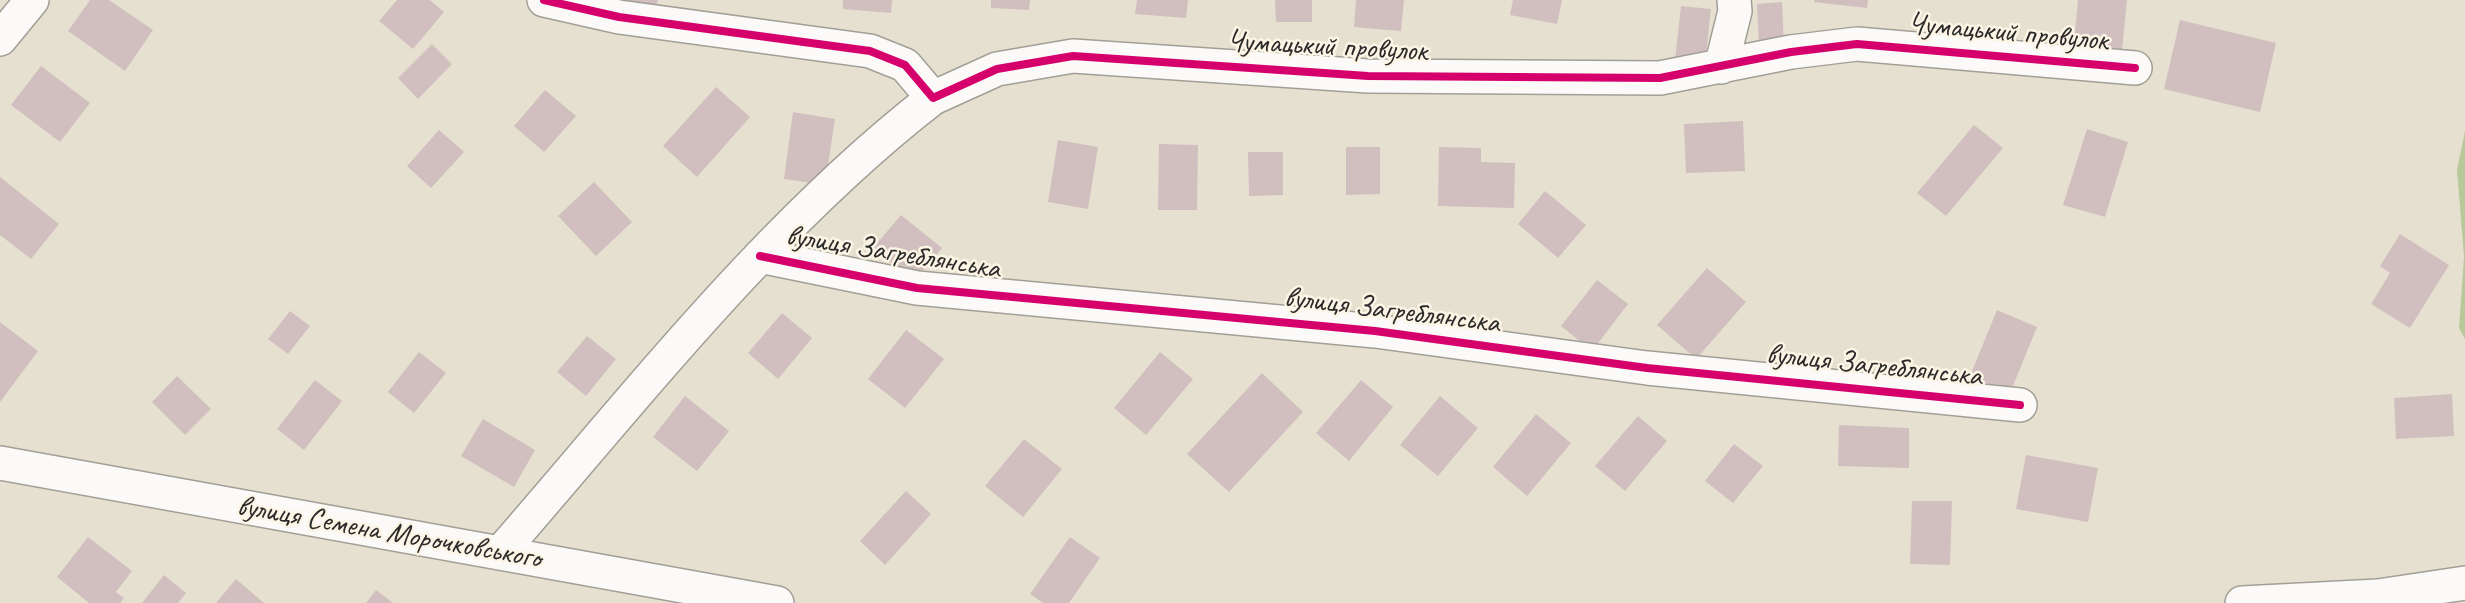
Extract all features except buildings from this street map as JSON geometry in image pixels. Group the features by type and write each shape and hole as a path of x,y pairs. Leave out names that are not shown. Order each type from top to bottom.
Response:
{"street":[{"path":"0,39 32,0"},
{"path":"544,0 619,17 870,51 905,65 933,98"},
{"path":"1721,67 1735,11 1734,0"},
{"name":"Чумацький провулок","path":"933,98 997,69 1073,56 1368,76 1660,78 1791,52 1857,44 2135,68"},
{"name":"вулиця Загреблянська","path":"500,553 760,256 878,141 933,98"},
{"name":"вулиця Загреблянська","path":"760,256 917,288 1375,331 1647,368 2020,405"},
{"name":"вулиця Семена Морочковського","path":"0,463 777,603"},
{"path":"2242,603 2379,600 2465,583"}],"green space":[{"path":"2465,131 2465,339 2459,328 2464,257 2457,170"}],"cycle path":[{"path":"544,0 619,17 870,51 905,65 933,98 997,69 1073,56 1368,76 1660,78 1791,52 1857,44 2135,68"},
{"path":"760,256 917,288 1375,331 1647,368 2020,405"}]}
